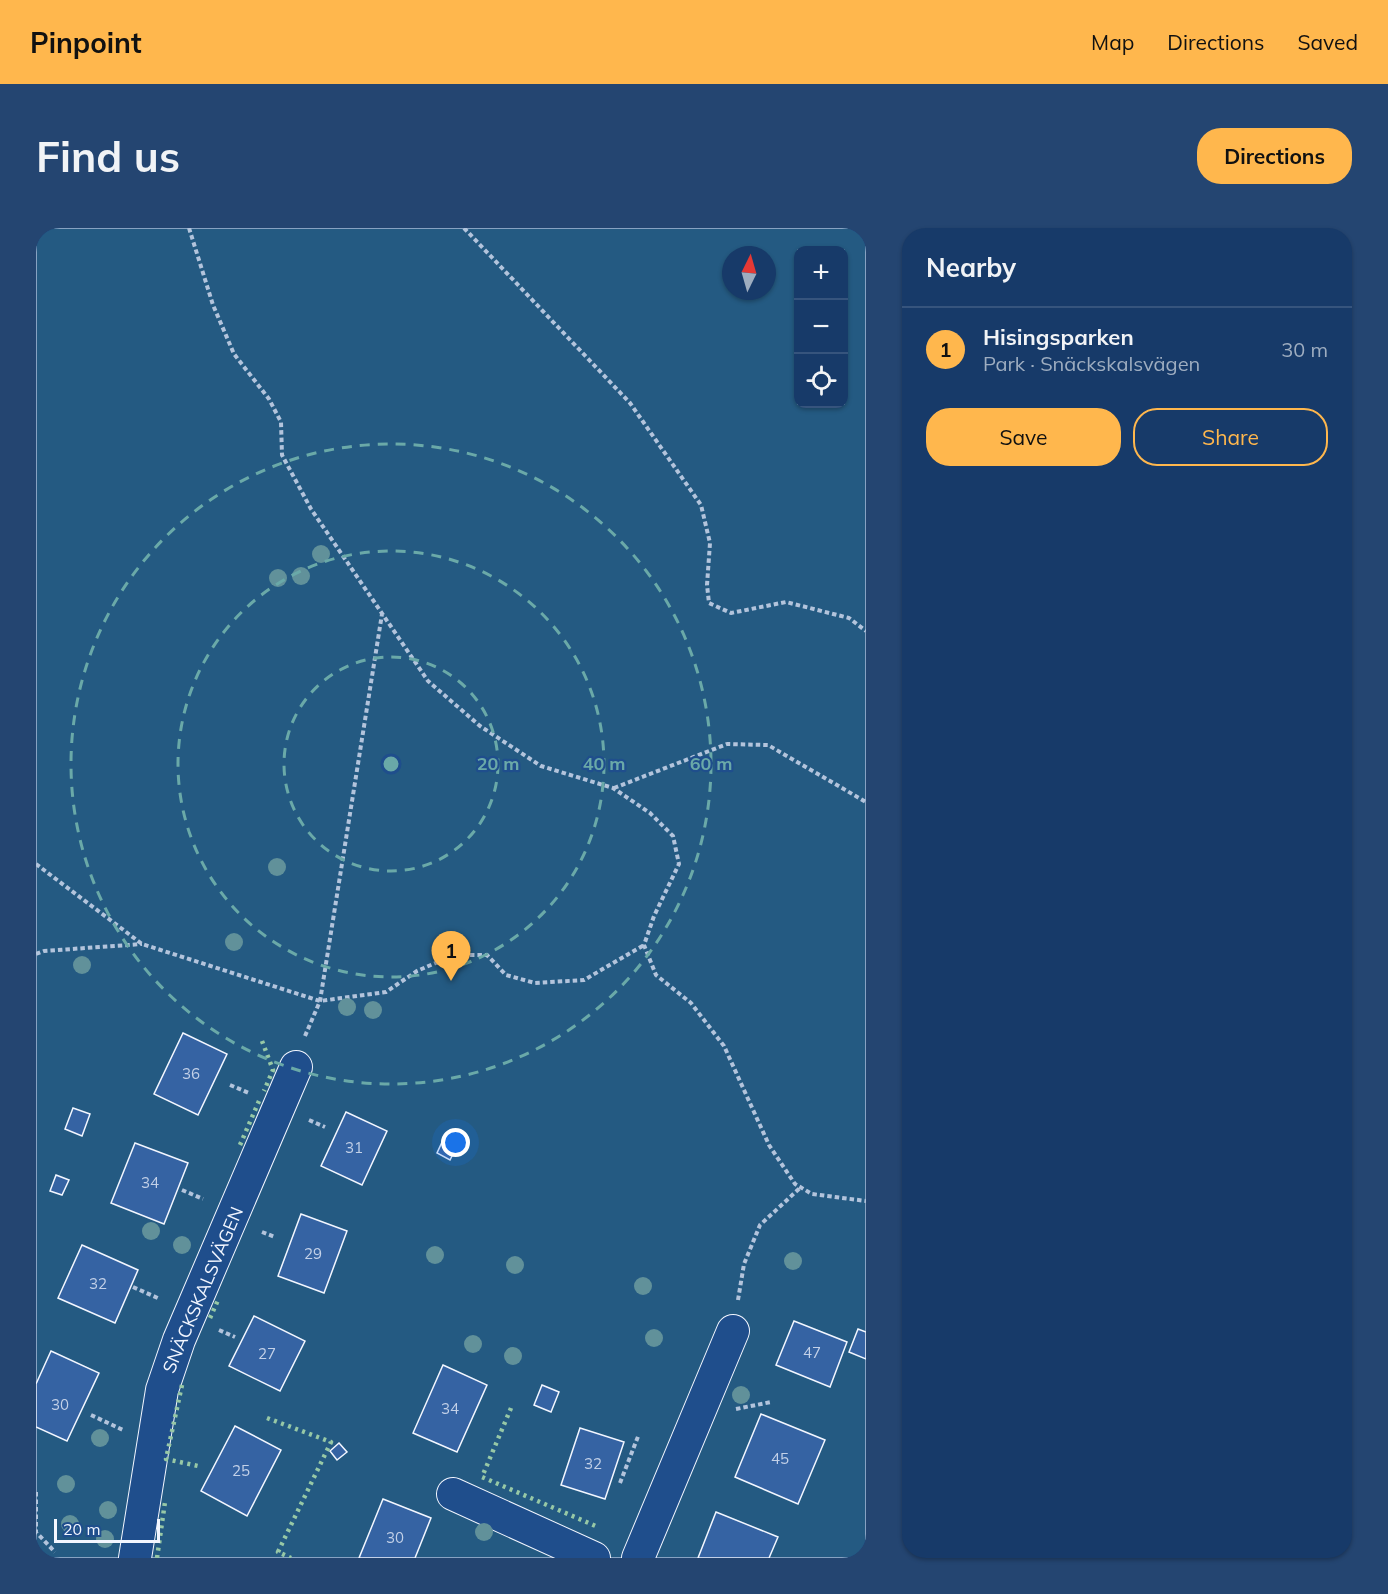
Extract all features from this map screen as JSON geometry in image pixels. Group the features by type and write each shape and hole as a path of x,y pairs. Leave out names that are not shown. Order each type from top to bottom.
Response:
{"street":[{"name":"SNÄCKSKALSVÄGEN","path":"135,1558 162,1390 180,1340 296,1067"},
{"path":"638,1558 733,1331"},
{"path":"453,1494 594,1558"}],"path":[{"path":"36,864 142,944 320,1001 386,992 417,971 454,955 487,955 506,975 535,983 584,981 644,945 654,916 679,864 674,836 650,813 613,788 541,766 480,726 428,681 311,509 282,454 281,422 270,399 234,354 213,305 189,228"},
{"path":"464,228 630,403 701,506 710,543 707,585 709,603 731,613 786,602 849,618 866,631"},
{"path":"296,1067 306,1032 320,1001 382,613"},
{"path":"613,788 727,744 768,745 866,802"},
{"path":"36,954 44,951 142,944"},
{"path":"644,945 657,975 691,1003 724,1046 769,1145 795,1184 820,1195 866,1201"},
{"path":"733,1331 744,1264 760,1225 801,1187"},
{"path":"620,1483 639,1434"},
{"path":"36,1492 36,1532 55,1552"}],"shaded area":[{"path":"36,228 866,228 866,1558 36,1558"}],"building":[{"path":"183,1033 227,1054 198,1115 154,1094"},
{"path":"73,1108 90,1114 82,1136 65,1129"},
{"path":"346,1112 387,1131 362,1185 321,1166"},
{"path":"443,1140 457,1146 450,1160 437,1153"},
{"path":"135,1143 188,1163 164,1224 111,1203"},
{"path":"56,1175 69,1180 62,1195 50,1191"},
{"path":"301,1214 347,1231 324,1293 278,1276"},
{"path":"82,1245 138,1270 115,1323 58,1298"},
{"path":"254,1316 305,1341 280,1391 229,1366"},
{"path":"794,1321 847,1342 830,1387 776,1365"},
{"path":"858,1329 866,1332 866,1359 849,1352"},
{"path":"51,1351 99,1373 67,1441 36,1427 36,1384"},
{"path":"443,1365 487,1385 457,1452 413,1433"},
{"path":"542,1385 559,1392 551,1412 534,1405"},
{"path":"761,1414 825,1440 798,1504 735,1477"},
{"path":"235,1426 281,1450 247,1516 201,1491"},
{"path":"580,1428 624,1442 605,1499 561,1485"},
{"path":"339,1443 347,1452 337,1460 330,1451"},
{"path":"383,1499 431,1518 415,1558 359,1558"},
{"path":"716,1512 778,1537 769,1558 698,1558"}],"hedge":[{"path":"262,1041 273,1070 264,1091"},
{"path":"240,1145 259,1101"},
{"path":"210,1318 218,1300"},
{"path":"182,1385 166,1459 198,1466"},
{"path":"511,1408 482,1477 598,1527"},
{"path":"267,1418 331,1442 278,1552 291,1558"},
{"path":"157,1558 165,1502"}],"place":[{"name":"Hisingsparken","path":"451,981"}]}
